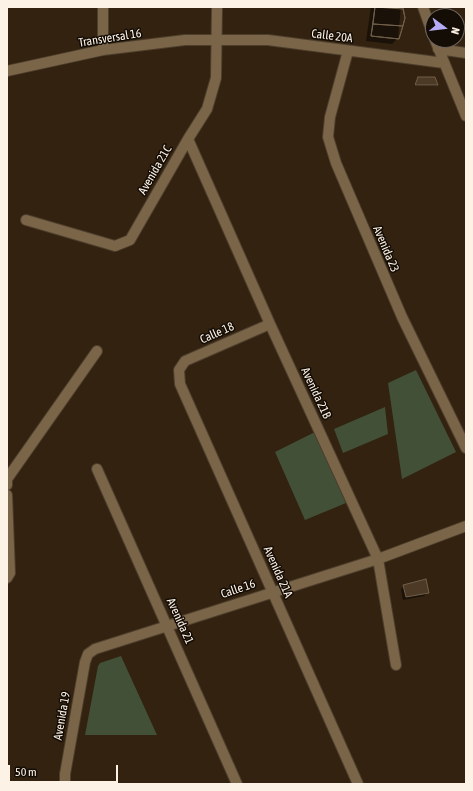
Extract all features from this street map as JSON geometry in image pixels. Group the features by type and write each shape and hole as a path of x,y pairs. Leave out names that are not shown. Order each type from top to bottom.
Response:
{"street":[{"path":"103,7 103,50"},
{"name":"Avenida 21C","path":"26,220 115,246 130,240 207,109 216,78 218,40 217,7"},
{"name":"Transversal 16","path":"7,71 103,50 185,40 218,40"},
{"name":"Calle 20A","path":"218,40 268,40 444,63"},
{"path":"438,48 466,116"},
{"path":"448,48 466,54"},
{"name":"Avenida 23","path":"348,51 330,117 328,137 336,163 402,317 466,448"},
{"name":"Avenida 21B","path":"188,139 270,324 378,558 396,664"},
{"name":"Calle 18","path":"179,370 185,361 270,324"},
{"path":"7,485 7,479 97,351"},
{"name":"Avenida 21A","path":"179,370 180,384 358,784"},
{"name":"Avenida 21","path":"97,469 237,784"},
{"path":"7,495 10,572 7,578"},
{"name":"Calle 16","path":"88,654 95,649 378,558 466,526"},
{"name":"Avenida 19","path":"65,784 65,774 85,662 88,654"}],"green space":[{"path":"416,370 456,452 402,479 388,383"},
{"path":"385,407 388,434 343,453 334,429"},
{"path":"315,432 346,503 305,520 275,452"},
{"path":"121,656 157,735 85,735 98,666 100,663"}],"building":[{"path":"375,7 403,9 405,18 403,26 373,24"},
{"path":"375,7 403,7 405,18 399,39 371,36"},
{"path":"373,24 403,26 399,39 371,36"},
{"path":"418,77 435,77 438,85 415,85"},
{"path":"426,579 429,593 406,597 403,585"}]}
